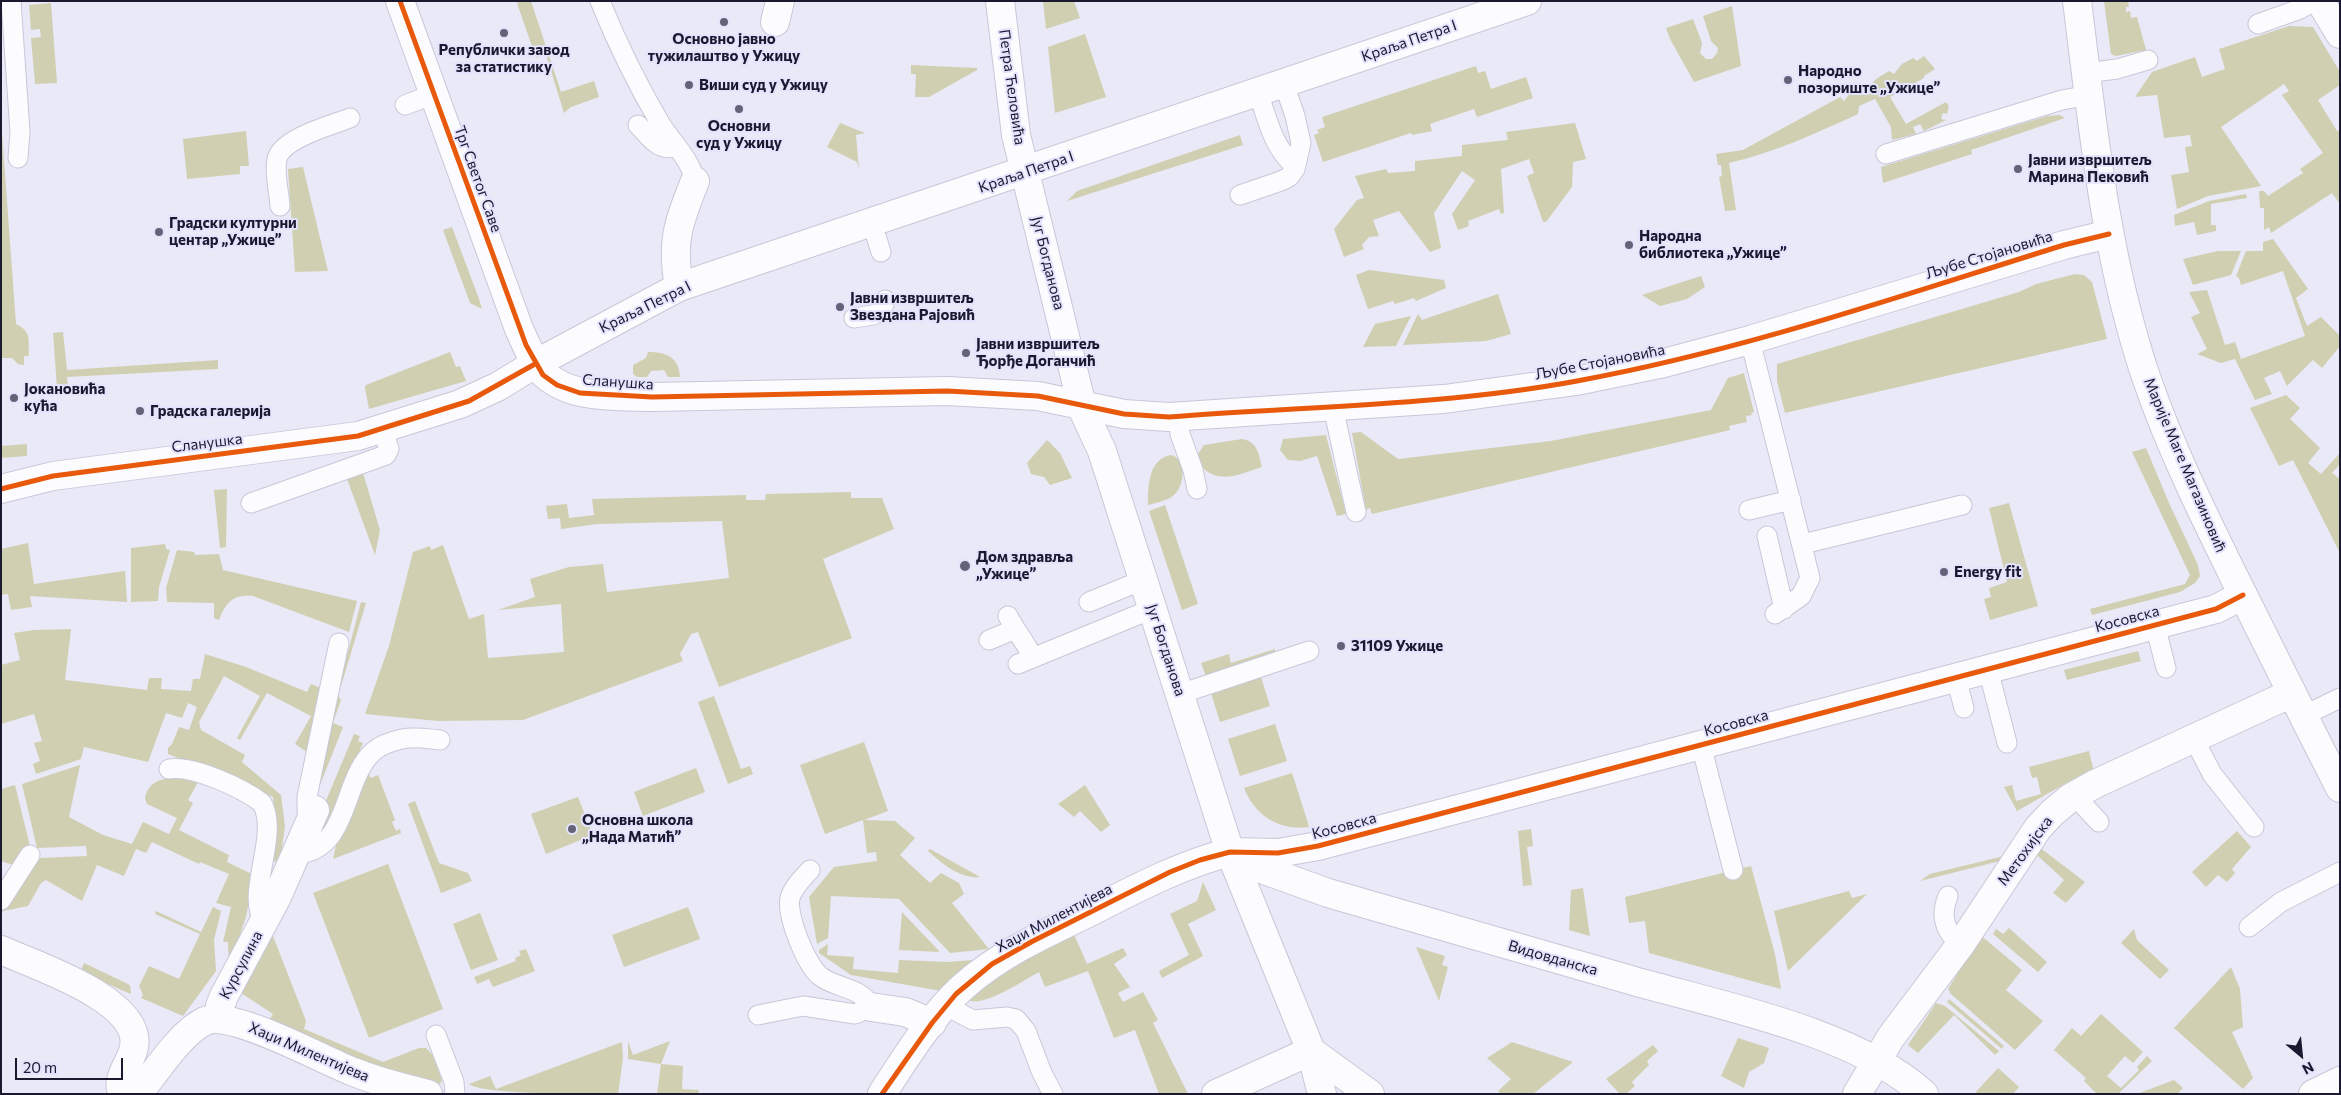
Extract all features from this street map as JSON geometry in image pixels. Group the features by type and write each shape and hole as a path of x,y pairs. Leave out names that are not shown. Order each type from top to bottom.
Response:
{"street":[{"name":"Трг Светог Саве","path":"400,1 519,329 535,364"},
{"name":"Петра Ћеловића","path":"1000,1 1016,134 1025,172"},
{"name":"Краља Петра I","path":"535,364 679,287 1025,172 1527,1"},
{"name":"Марије Маге Магазиновић","path":"2077,1 2109,234 2129,319 2150,387 2190,485 2243,596 2340,788"},
{"path":"2320,1 2340,34"},
{"name":"Југ Богданова","path":"1025,172 1082,404 1102,451 1230,852 1311,1052 1322,1094"},
{"path":"679,287 675,259 677,230 695,182"},
{"name":"Љубе Стојановића","path":"1082,404 1124,414 1178,416 1444,399 1576,381 1664,363 1750,340 2064,245 2109,234"},
{"name":"Сланушка","path":"1,489 53,476 347,438 470,401 535,364 543,375 557,385 580,393 610,396 652,397 947,391 1023,394 1082,404"},
{"name":"Косовска","path":"1230,852 1266,854 1304,850 2216,609 2243,596"},
{"name":"Метохијска","path":"1877,1060 1891,1037 1961,944 2031,837 2052,813 2074,795 2194,739 2298,704"},
{"name":"Курсулина","path":"138,1094 185,1037 205,1021 219,1018 220,1006 224,996 298,854 314,814"},
{"name":"Хаџи Милентијева","path":"882,1094 939,1014 965,985 979,974 1032,941 1175,870 1230,852"},
{"name":"Видовданска","path":"1230,852 1259,868 1328,893 1766,1018 1877,1060 1898,1072 1924,1094"},
{"path":"1,950 95,992 126,1017 135,1040 134,1049 121,1079 120,1086 124,1094"},
{"path":"871,1007 939,1014"},
{"name":"Хаџи Милентијева","path":"219,1018 237,1021 368,1077 428,1094"},
{"path":"1216,1094 1311,1052 1370,1094"},
{"path":"1857,1094 1877,1060"},
{"path":"2313,1094 2340,1081"}],"lane":[{"path":"11,1 20,132 18,158"},
{"path":"600,1 636,82 676,146 689,162 695,182"},
{"path":"2258,24 2300,9 2314,1"},
{"path":"1886,154 2062,100 2118,69 2148,60"},
{"path":"1240,195 1281,181 1293,173 1301,152 1301,138 1284,84"},
{"path":"1258,92 1278,145 1287,159 1295,166"},
{"path":"405,105 434,94"},
{"path":"280,206 277,161 281,151 303,136 350,118"},
{"path":"638,125 660,147 670,148 676,146"},
{"path":"872,223 881,252"},
{"path":"854,318 873,315 882,311 885,300"},
{"path":"1750,340 1809,572 1809,582 1801,596 1780,611 1766,536"},
{"path":"1333,407 1356,512"},
{"path":"1178,416 1180,434 1193,470 1197,489"},
{"path":"251,503 386,455 388,449 382,428"},
{"path":"1749,510 1791,500"},
{"path":"1803,544 1962,505"},
{"path":"1089,602 1143,580"},
{"path":"1000,630 1021,635 1025,661 1152,609"},
{"path":"2155,625 2166,668"},
{"path":"314,814 307,810 307,797 339,643"},
{"path":"1180,694 1309,651"},
{"path":"1988,669 2007,743"},
{"path":"1956,678 1964,708"},
{"path":"2298,704 2340,698"},
{"path":"298,854 308,852 327,840 365,763 374,751 402,739 416,737 440,740"},
{"path":"2194,739 2212,774 2254,827"},
{"path":"1701,745 1732,870"},
{"path":"168,769 189,769 203,774 262,803 266,810 266,838 257,904 264,921"},
{"path":"2074,795 2099,822"},
{"path":"1,900 30,855"},
{"path":"758,1015 803,1006 855,1014 871,1007 864,996 821,977 806,956 790,912 789,902 793,890 810,870"},
{"path":"2249,927 2281,902 2340,872"},
{"path":"1948,896 1943,913 1944,920 1950,934 1961,944"},
{"path":"939,1014 973,1020 1007,1017 1016,1019 1026,1032 1042,1073 1053,1094"},
{"path":"436,1035 454,1082 455,1094"}],"shaded area":[{"path":"520,1 531,1 561,92 594,81 599,97 571,107 564,113 546,55 536,58 517,3"},
{"path":"1043,1 1074,1 1080,18 1046,29"},
{"path":"2104,1 2128,1 2129,7 2126,7 2126,12 2130,11 2131,18 2137,17 2146,50 2116,56 2111,54"},
{"path":"51,3 57,83 35,84 31,38 41,37 40,29 31,30 29,5"},
{"path":"1732,6 1741,66 1694,82 1670,39 1666,28 1693,19 1702,43 1700,53 1706,59 1712,59 1717,53 1718,48 1711,41 1703,16"},
{"path":"2289,26 2313,27 2340,72 2340,85 2318,100 2337,131 2340,130 2340,204 2332,193 2271,233 2269,227 2264,230 2264,208 2260,208 2259,191 2264,191 2268,196 2303,173 2300,169 2323,153 2282,95 2289,91 2284,84 2221,127 2261,186 2208,196 2177,209 2171,175 2189,172 2185,147 2192,146 2190,135 2164,138 2157,95 2135,97 2152,72 2195,57 2202,77 2225,69 2219,49"},
{"path":"1085,34 1106,97 1055,113 1048,47"},
{"path":"1924,56 1935,69 1924,76 1924,78 1890,97 1906,124 1946,102 1949,106 1947,114 1943,113 1941,119 1946,120 1924,131 1920,124 1913,127 1916,134 1892,140 1891,127 1875,99 1859,106 1858,114 1795,142 1729,163 1736,210 1725,211 1719,177 1722,176 1721,165 1718,165 1716,154 1743,150 1840,97 1844,101 1851,92 1865,84 1869,87 1876,79 1889,71 1894,74 1902,64 1913,58 1917,61"},
{"path":"911,65 977,68 977,70 929,97 915,97 916,74 911,74"},
{"path":"1476,66 1478,73 1485,71 1491,89 1526,77 1533,98 1477,117 1474,109 1430,124 1432,131 1412,135 1411,133 1323,162 1314,135 1319,133 1317,130 1325,127 1322,117"},
{"path":"2060,115 2065,118 1971,150 1972,154 1883,183 1881,167 2047,116"},
{"path":"1,119 16,324 25,330 29,341 29,356 24,356 24,365 18,364 12,358 1,358"},
{"path":"840,123 865,133 856,135 859,169 857,162 827,147"},
{"path":"1575,123 1586,159 1573,162 1572,187 1546,222 1543,222 1527,176 1534,173 1529,159 1501,169 1504,213 1501,214 1499,209 1468,221 1469,226 1458,230 1452,214 1475,180 1462,171 1434,213 1441,248 1430,252 1399,211 1373,220 1379,236 1369,237 1362,245 1364,249 1344,257 1334,229 1357,200 1364,198 1355,176 1386,169 1388,173 1415,171 1415,161 1462,156 1462,145 1508,140 1506,132"},
{"path":"246,131 249,166 240,166 240,174 187,179 183,139"},
{"path":"1240,135 1243,145 1067,201 1077,191"},
{"path":"303,167 328,271 295,272 288,169"},
{"path":"2246,194 2247,198 2211,204 2211,225 2216,225 2216,231 2197,235 2194,222 2175,226 2174,215 2209,201"},
{"path":"452,227 482,309 470,303 443,230"},
{"path":"2273,239 2308,289 2296,298 2307,326 2321,317 2340,336 2340,346 2322,368 2313,360 2287,386 2280,371 2264,378 2272,394 2255,400 2235,359 2221,363 2197,354 2207,349 2191,317 2200,313 2189,292 2207,290 2225,345 2235,342 2241,359 2305,336 2283,271 2241,285 2239,278 2236,276 2246,251 2263,251 2263,242"},
{"path":"2218,251 2241,251 2231,275 2193,285 2183,259"},
{"path":"1369,270 1444,280 1446,288 1416,301 1414,298 1395,304 1393,301 1368,309 1356,275"},
{"path":"2075,274 2084,275 2092,282 2107,339 1785,413 1777,381 1777,364 2019,292 2036,284"},
{"path":"1701,276 1705,287 1687,299 1660,306 1642,295"},
{"path":"1498,294 1511,334 1486,341 1403,345 1418,314 1422,320"},
{"path":"1411,316 1396,346 1363,347 1375,324"},
{"path":"63,332 67,370 218,360 218,369 67,377 68,388 57,388 53,333"},
{"path":"450,352 456,367 460,366 466,381 369,409 366,385"},
{"path":"648,352 660,353 674,360 680,377 668,377 664,370 651,371 647,377 637,377 633,374 633,365 646,358"},
{"path":"1744,373 1754,412 1751,413 1752,415 1746,416 1747,422 1729,426 1730,430 1372,514 1370,508 1366,510 1352,433 1361,432 1398,459 1551,441 1711,410 1728,378"},
{"path":"2286,395 2300,408 2290,419 2320,448 2308,463 2321,474 2340,453 2340,464 2332,473 2340,479 2340,553 2293,460 2279,466 2250,408"},
{"path":"1326,435 1346,514 1337,516 1317,456 1300,461 1288,460 1280,450 1283,439"},
{"path":"1242,439 1254,445 1262,467 1224,477 1210,473 1203,468 1198,454 1204,445"},
{"path":"1047,440 1060,453 1072,478 1050,485 1044,477 1031,474 1027,463"},
{"path":"27,444 27,456 1,458 1,446"},
{"path":"2146,448 2198,565 2200,576 2195,583 2180,592 2092,615 2090,609 2185,584 2190,575 2132,452"},
{"path":"1171,455 1176,457 1182,467 1182,479 1178,491 1172,497 1148,505 1149,482 1154,468 1163,458"},
{"path":"363,473 380,530 375,555 347,479"},
{"path":"227,489 226,547 220,548 214,490"},
{"path":"851,492 851,498 882,498 894,529 823,559 852,638 719,687 698,632 691,634 680,654 683,661 523,720 438,721 365,714 389,646 413,552 430,546 431,550 443,545 469,619 484,614 488,658 564,652 561,604 498,610 535,597 530,579 569,567 603,564 607,592 729,578 722,521 597,524 561,529 560,518 548,519 546,506 567,504 569,518 594,515 592,499 746,495 746,500 765,500 766,494"},
{"path":"2009,503 2038,606 1990,620 1984,599 1991,597 1989,588 2007,582 1989,508"},
{"path":"1165,505 1198,604 1182,610 1149,511"},
{"path":"28,543 34,584 125,571 127,602 30,596 32,607 11,610 8,594 1,595 1,549"},
{"path":"165,544 166,549 170,550 159,587 158,601 131,602 131,548"},
{"path":"177,550 194,552 195,555 219,554 223,570 357,601 349,632 253,596 240,596 231,600 224,608 219,620 214,618 214,603 167,602 166,588"},
{"path":"361,602 366,603 341,686 340,683"},
{"path":"71,629 65,680 147,690 149,678 162,678 161,689 191,691 193,679 200,679 205,654 246,667 307,692 311,684 323,689 299,815 298,791 307,752 295,744 311,716 267,693 240,740 237,738 260,696 224,676 199,722 201,730 245,755 242,762 281,795 285,826 280,862 271,861 275,823 273,797 168,754 168,748 172,744 179,727 189,730 197,707 188,703 182,718 166,713 148,762 84,747 81,759 36,774 33,764 40,761 34,743 42,741 34,714 1,724 1,665 20,660 14,633 34,630"},
{"path":"1275,649 1275,652 1206,676 1201,663 1229,654 1231,663"},
{"path":"2138,651 2141,661 2067,680 2064,670"},
{"path":"1261,677 1270,706 1220,722 1211,693"},
{"path":"335,690 341,700 333,723 343,727 316,795"},
{"path":"714,696 741,769 750,766 753,774 728,784 698,702"},
{"path":"1275,724 1287,761 1240,776 1228,739"},
{"path":"354,734 360,736 358,741 363,743 326,827 320,828 320,815"},
{"path":"864,742 888,811 864,820 895,821 915,838 900,855 930,883 941,873 959,883 964,894 952,903 989,949 950,953 899,899 831,896 828,938 817,944 809,897 834,867 877,861 876,852 867,853 863,820 825,834 800,765"},
{"path":"2089,751 2094,772 2070,781 2017,811 2004,787 2012,785 2016,801 2041,794 2037,777 2032,778 2029,767"},
{"path":"80,765 69,817 103,835 132,844 143,822 169,834 177,818 147,804 145,798 153,784 174,778 198,782 188,800 193,803 179,830 229,855 227,862 254,875 246,917 229,966 228,942 223,942 231,907 216,903 229,874 200,862 199,864 152,842 146,853 136,849 124,876 97,865 82,901 46,880 41,883 28,906 3,911 1,914 1,908 33,861 40,858 87,856 86,846 37,848 22,784"},
{"path":"696,768 705,792 643,816 634,792"},
{"path":"368,773 371,778 378,775 395,820 392,822 396,831 400,829 401,833 333,859 337,841"},
{"path":"1292,773 1309,827 1287,826 1269,819 1254,806 1244,788"},
{"path":"15,785 30,846 16,866 1,861 1,789"},
{"path":"1085,785 1110,825 1101,832 1080,811 1074,817 1058,804"},
{"path":"578,797 593,835 546,854 531,814"},
{"path":"415,801 439,863 468,873 472,881 441,893 408,804"},
{"path":"1531,829 1533,846 1527,847 1532,885 1523,886 1518,831"},
{"path":"2237,831 2251,847 2232,869 2235,873 2227,882 2218,875 2206,887 2192,872"},
{"path":"2039,847 2085,882 2066,903 2053,893 2064,880 2038,856 2034,860 2031,857"},
{"path":"930,849 980,877 966,876 952,870 928,851"},
{"path":"2008,855 2004,860 1920,881 1930,874"},
{"path":"388,864 443,1009 369,1038 313,893"},
{"path":"1751,866 1775,954 1781,989 1649,953 1645,921 1629,923 1625,897"},
{"path":"1203,882 1216,910 1188,924 1203,956 1162,978 1159,971 1189,955 1170,914 1197,901"},
{"path":"1583,888 1590,936 1569,930 1571,890"},
{"path":"1849,891 1852,898 1867,894 1788,971 1774,911"},
{"path":"213,907 221,911 214,940 216,971 183,1016 141,998 143,995 139,986 149,966 179,979 200,934 155,914 156,911 201,932"},
{"path":"688,907 700,939 624,967 612,935"},
{"path":"902,912 939,951 939,952 899,950"},
{"path":"480,913 498,960 471,970 453,924"},
{"path":"2009,928 2047,962 2038,972 1993,934 1996,929 2003,934"},
{"path":"2134,929 2137,940 2169,970 2160,979 2121,943"},
{"path":"1073,932 1087,964 1123,948 1127,955 1114,964 1130,987 1118,993 1123,1002 1143,992 1158,1020 1153,1023 1188,1094 1159,1094 1135,1030 1114,1038 1088,971 1045,987 1039,972 993,997 975,1001 968,1000 989,981"},
{"path":"1979,934 2022,970 2006,990 2043,1021 2015,1050 1951,994 1948,989"},
{"path":"267,935 273,936 306,1021 304,1029 383,1062 419,1048 426,1048 432,1054 442,1080 440,1084 357,1060 270,1019 273,1014 241,993"},
{"path":"828,944 827,955 854,957 853,969 898,973 899,960 947,962 972,960 941,991 851,975 819,953 819,950"},
{"path":"1416,947 1445,956 1442,965 1448,967 1439,1001"},
{"path":"526,949 535,971 493,987 489,979 477,984 474,977 516,961 515,958 521,955 519,951"},
{"path":"84,963 130,985 131,994 80,972"},
{"path":"2231,967 2240,989 2243,1027 2232,1032 2253,1078 2243,1089 2174,1028"},
{"path":"1949,999 2004,1046 2002,1049 1947,1002"},
{"path":"1936,1003 1945,1006 1999,1051 1995,1055 1954,1015 1918,1053 1908,1045"},
{"path":"2101,1014 2143,1052 2133,1063 2125,1056 2107,1076 2121,1088 2139,1070 2137,1067 2147,1056 2152,1061 2118,1094 2097,1094 2084,1081 2086,1078 2054,1050 2072,1028 2081,1036"},
{"path":"1738,1038 1769,1048 1764,1063 1749,1072 1744,1088 1721,1076"},
{"path":"628,1041 633,1055 670,1041 661,1064 628,1059"},
{"path":"622,1042 623,1059 618,1094 515,1092 478,1088 469,1084 490,1076 496,1089"},
{"path":"1512,1042 1573,1062 1533,1094 1501,1094 1498,1091 1511,1079 1487,1058"},
{"path":"1653,1045 1658,1051 1647,1061 1649,1065 1632,1082 1635,1086 1626,1094 1620,1094 1606,1079"},
{"path":"661,1064 683,1066 682,1089 699,1090 698,1094 657,1094"},
{"path":"1998,1068 2019,1087 2013,1094 1974,1094"},
{"path":"2174,1080 2183,1088 2177,1094 2137,1094"}],"cycle path":[{"path":"400,1 526,345 543,375 557,385 580,393 652,397 947,391 1038,396 1124,414 1169,417 1475,396 1577,381 1639,369 1700,354 1883,302 2064,245 2109,234"},
{"path":"1,489 53,476 358,436 469,401 535,364"},
{"path":"882,1094 932,1023 956,994 992,964 1033,941 1170,872 1200,860 1230,852 1278,853 1318,846 2216,609 2243,595"}],"place":[{"name":"Основно јавно тужилаштво у Ужицу","path":"724,22"},
{"name":"Републички завод за статистику","path":"504,33"},
{"name":"Народно позориште „Ужице”","path":"1788,80"},
{"name":"Виши суд у Ужицу","path":"689,85"},
{"name":"Основни суд у Ужицу","path":"739,109"},
{"name":"Јавни извршитељ Марина Пековић","path":"2018,169"},
{"name":"Градски културни центар „Ужице”","path":"159,232"},
{"name":"Народна библиотека „Ужице”","path":"1629,245"},
{"name":"Јавни извршитељ Звездана Рајовић","path":"840,307"},
{"name":"Јавни извршитељ Ђорђе Доганчић","path":"966,353"},
{"name":"Јокановића кућа","path":"14,398"},
{"name":"Градска галерија","path":"140,411"},
{"name":"Дом здравља „Ужице”","path":"965,566"},
{"name":"Energy fit","path":"1944,572"},
{"name":"31109 Ужице","path":"1341,646"},
{"name":"Основна школа „Нада Матић”","path":"572,829"}]}
